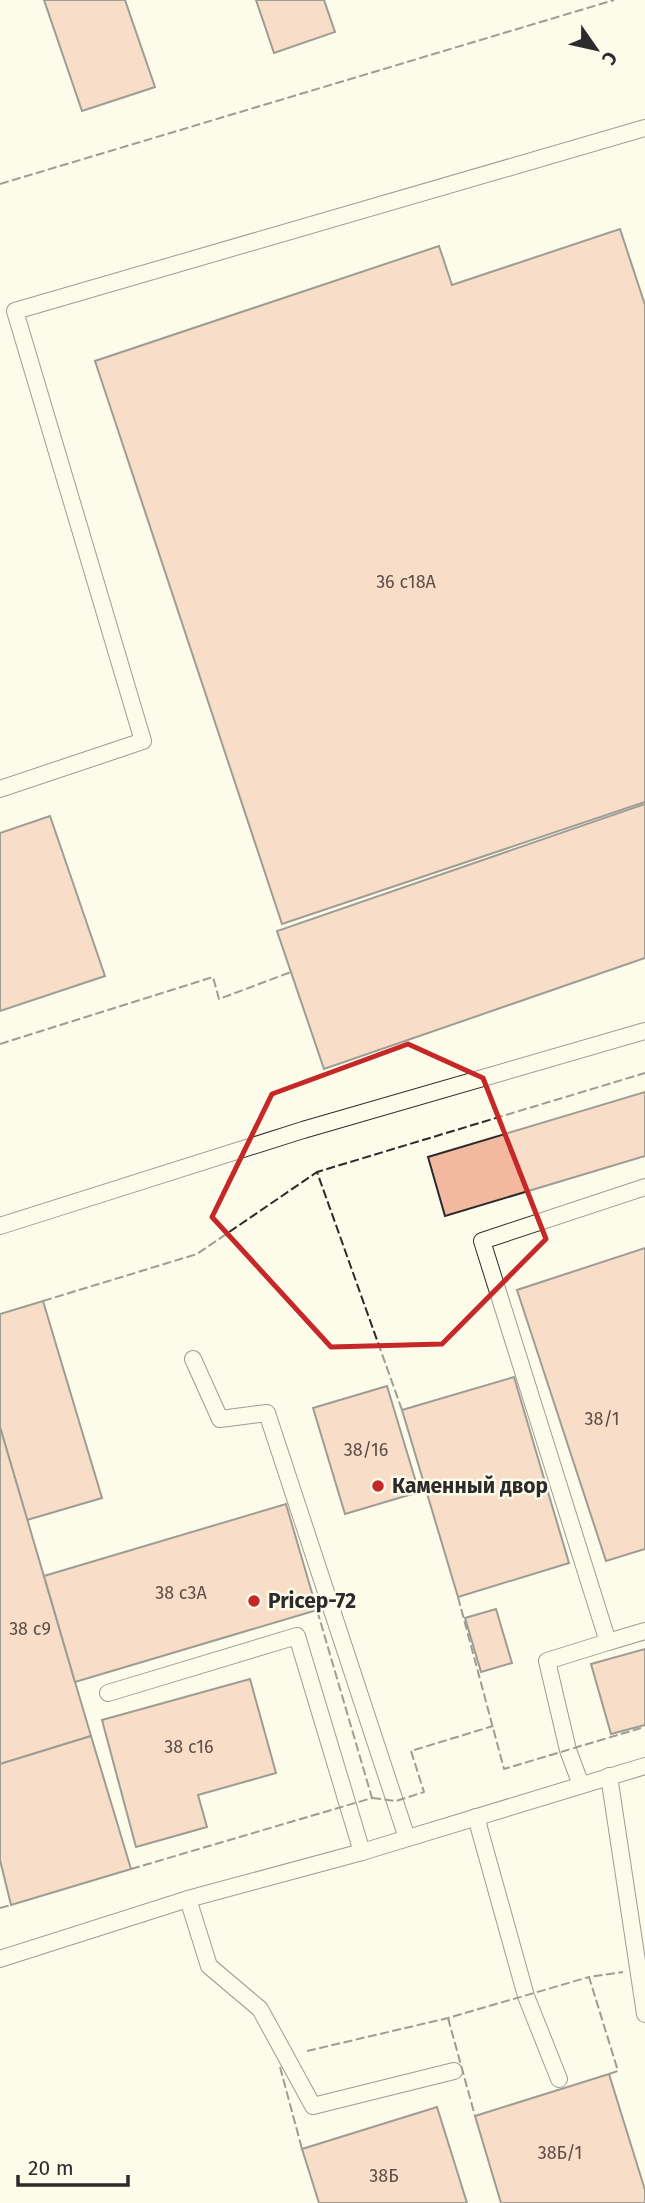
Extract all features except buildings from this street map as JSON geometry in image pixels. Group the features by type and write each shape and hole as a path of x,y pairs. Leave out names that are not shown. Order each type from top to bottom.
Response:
{"lane":[{"path":"0,789 143,741 8,313 645,128"},
{"path":"0,1226 303,1130 645,1031"},
{"path":"608,1642 482,1241 645,1187"},
{"path":"193,1359 220,1419 267,1413 407,1838"},
{"path":"581,1785 568,1750 547,1661 645,1631"},
{"path":"108,1693 297,1636 362,1852"},
{"path":"0,1957 188,1899 362,1852 645,1766"},
{"path":"609,1776 645,2014"},
{"path":"476,1817 526,1996 559,2079"},
{"path":"188,1899 209,1966 260,2009 313,2106 454,2071"}],"highlighted area":[{"path":"408,1044 483,1078 546,1239 442,1344 331,1347 212,1217 272,1094"}],"fence":[{"path":"0,184 614,0"},
{"path":"0,1044 213,977 219,999 291,972"},
{"path":"402,1410 317,1172 645,1073"},
{"path":"43,1301 197,1254 317,1172"},
{"path":"458,1597 504,1769 641,1728"},
{"path":"131,1869 372,1798 317,1610"},
{"path":"372,1798 396,1801 424,1792 411,1751 493,1726"},
{"path":"0,1908 11,1905"},
{"path":"609,2074 618,2071 589,1977 623,1972"},
{"path":"307,2051 448,2018 589,1977"},
{"path":"448,2018 475,2116"},
{"path":"280,2067 302,2149"}],"place":[{"name":"Каменный двор","path":"378,1486"},
{"name":"Pricep-72","path":"254,1601"}]}
